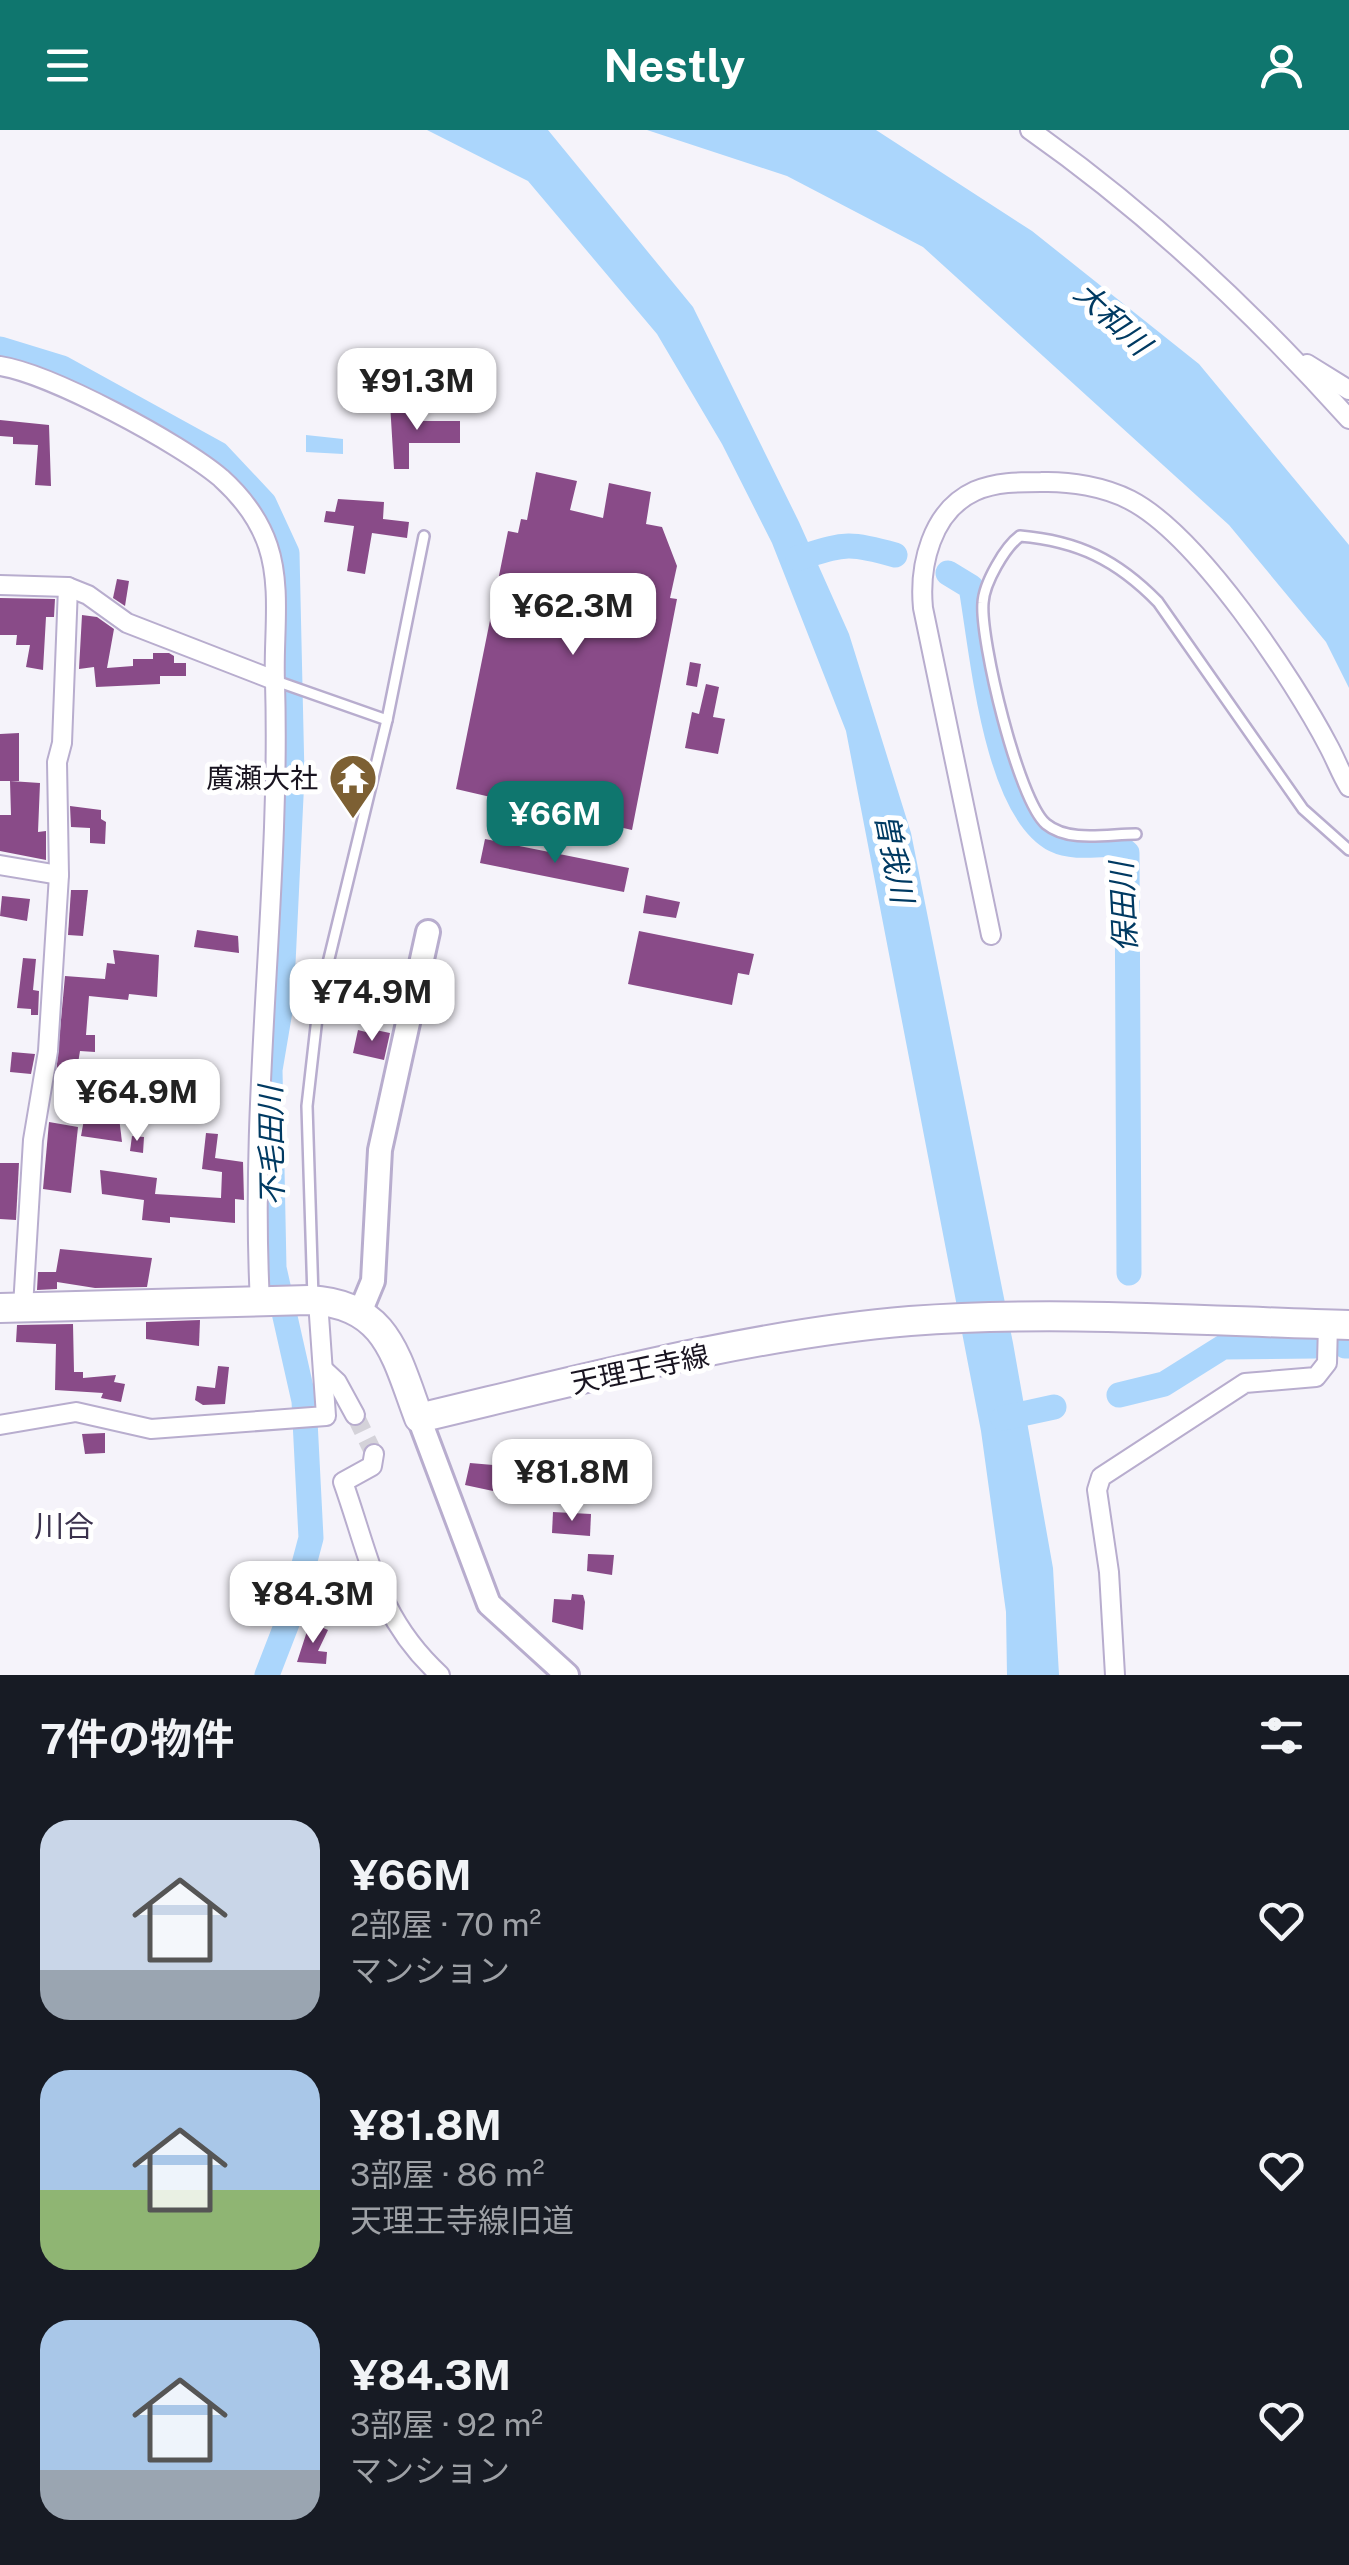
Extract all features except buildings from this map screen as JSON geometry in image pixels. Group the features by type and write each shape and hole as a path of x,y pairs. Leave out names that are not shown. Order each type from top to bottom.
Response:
{"main road":[{"path":"11,1308 290,1301 360,1310 395,1356 420,1418"},
{"name":"天理王寺線","path":"420,1418 786,1339 909,1322 1062,1316 1339,1325"}],"street":[{"path":"1030,130 1111,186 1270,336 1349,418"},
{"path":"1270,336 1349,390"},
{"path":"0,366 33,372 192,457 246,504 269,548 276,797 257,1155 290,1301 323,1369 337,1382 354,1415"},
{"path":"991,935 923,608 920,576 926,552 948,510 966,495 992,484 1086,485 1130,499 1163,522 1252,623 1331,750 1349,787"},
{"path":"0,585 68,586 88,594 127,623 274,680"},
{"path":"11,1308 48,1052 59,875 57,762 62,743 68,586"},
{"path":"0,865 59,875"},
{"path":"360,1310 372,1281 380,1150 428,932"},
{"path":"1115,1675 1108,1572 1097,1490 1101,1477 1245,1384 1316,1377 1327,1363 1339,1325"},
{"path":"0,1425 76,1412 151,1429 326,1416 323,1369"},
{"path":"420,1418 490,1604 566,1675"},
{"path":"374,1454 372,1466 343,1482 366,1562 380,1599 416,1653 440,1675"}],"lane":[{"path":"290,1301 318,1000 387,720 424,536"},
{"path":"1136,834 1060,833 1037,813 1012,759 982,606 1010,543 1020,536 1054,539 1090,550 1130,574 1158,602 1304,809 1349,850"},
{"path":"274,680 387,720"}],"water":[{"name":"曽我川","path":"427,130 548,130 693,307 799,522 849,634 911,833 1013,1343 1053,1568 1059,1675 1007,1675 1006,1612 981,1431 846,731 772,543 722,444 657,334 528,181"},
{"name":"大和川","path":"647,130 876,130 1032,231 1199,364 1349,545 1349,688 1326,642 1229,525 923,247 787,176"},
{"path":"306,435 343,439 343,454 306,452"}],"waterway":[{"name":"不毛田川","path":"0,349 62,368 218,454 264,503 287,553 292,776 281,1005 270,1070 274,1268 304,1401 311,1538 291,1613 267,1675"},
{"name":"保田川","path":"798,558 846,546 895,555"},
{"name":"保田川","path":"948,573 971,587 987,686 1005,763 1018,796 1035,823 1062,843 1116,844 1127,853 1129,1273"},
{"name":"保田川","path":"1119,1395 1164,1384 1223,1347 1315,1346"},
{"name":"保田川","path":"1003,1418 1054,1407"}],"tunnel":[{"path":"355,1415 374,1454"}],"place":[{"name":"廣瀬大社","path":"353,820"}],"district":[{"name":"川合","path":"64,1527"}]}
